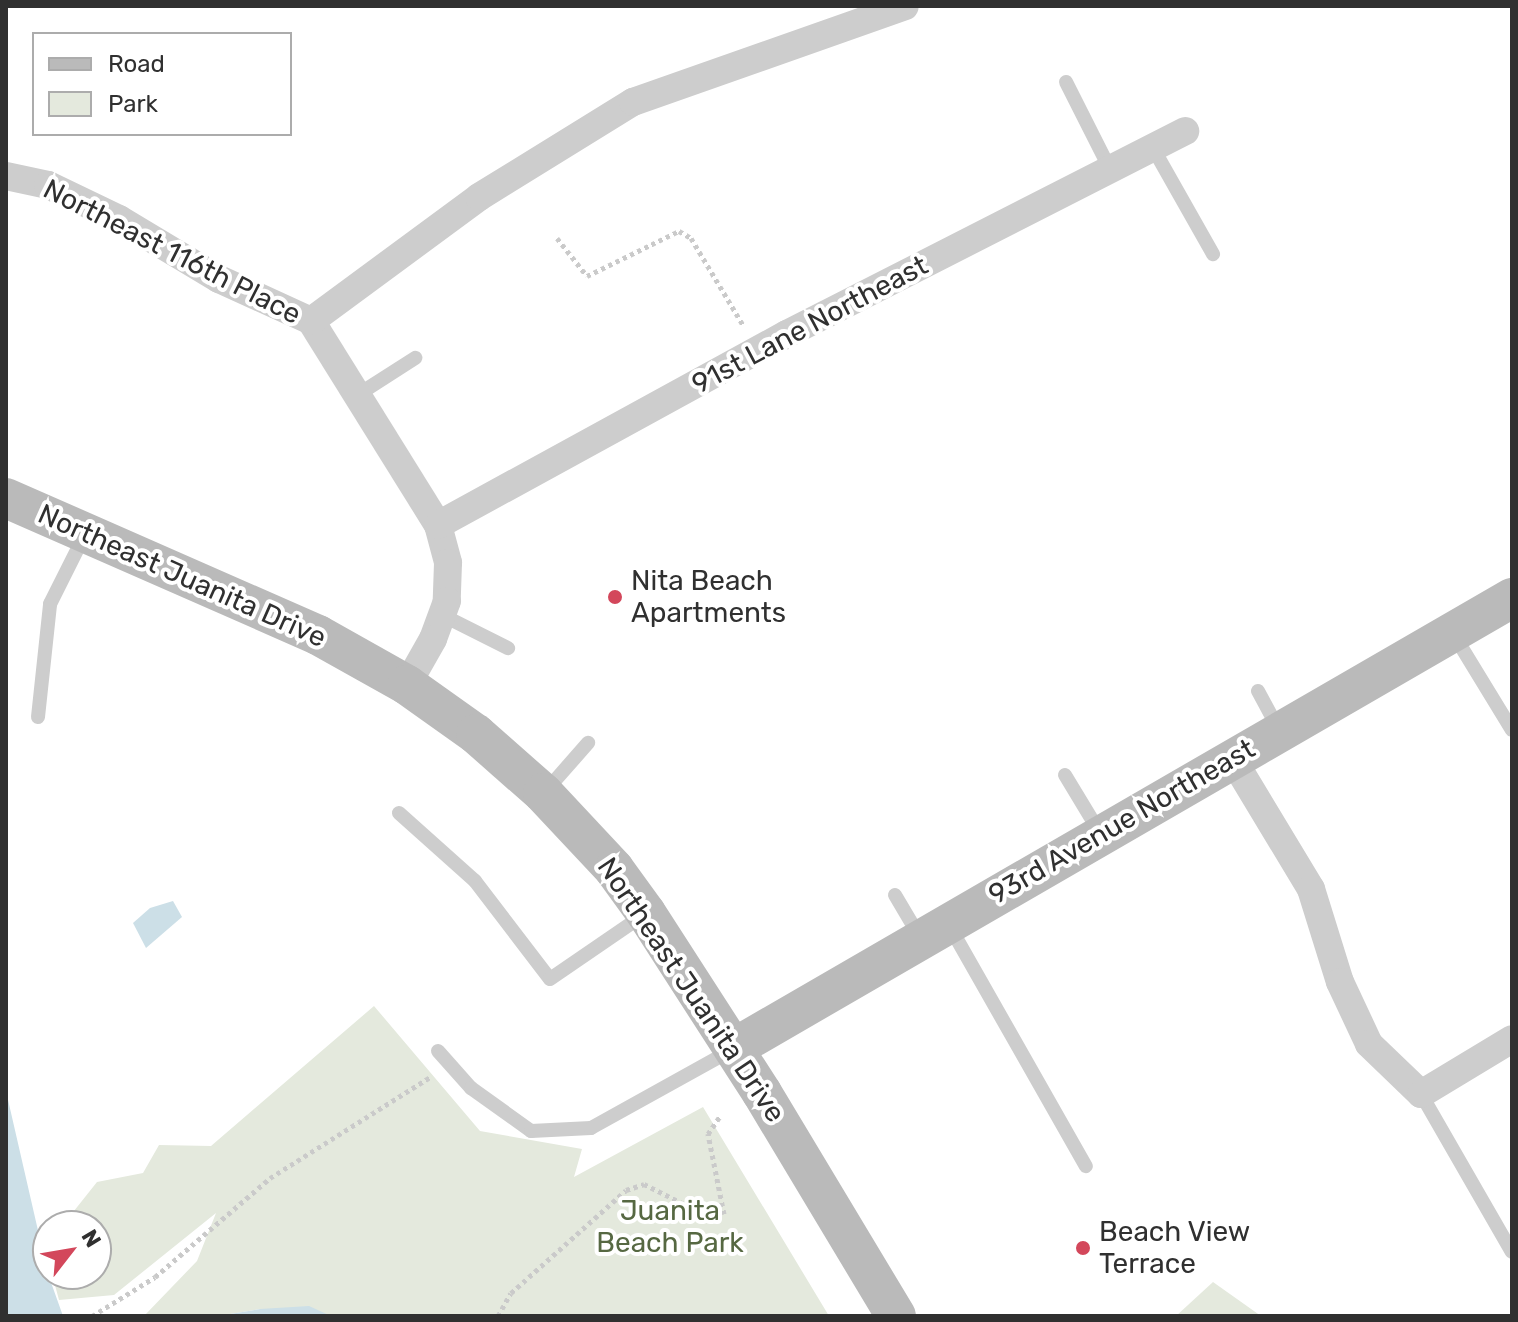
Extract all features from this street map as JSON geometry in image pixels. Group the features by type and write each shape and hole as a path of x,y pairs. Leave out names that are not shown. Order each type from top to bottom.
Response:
{"main road":[{"name":"Northeast Juanita Drive","path":"6,498 318,635 407,685 476,734 543,793 614,869 646,913 734,1048 896,1316"},
{"name":"93rd Avenue Northeast","path":"734,1048 1512,598"}],"street":[{"path":"311,321 479,197 633,102 905,6"},
{"name":"91st Lane Northeast","path":"438,525 787,334 1185,131"},
{"name":"Northeast 116th Place","path":"6,176 48,185 105,213 219,279 311,321 438,525 451,582 442,615 407,685"},
{"path":"1232,758 1311,889 1340,982 1369,1044 1421,1094 1512,1039"}],"lane":[{"path":"1066,82 1110,169"},
{"path":"1153,148 1213,254"},
{"path":"359,394 415,358"},
{"path":"38,717 50,604 86,532"},
{"path":"442,615 508,648"},
{"path":"1452,632 1512,730"},
{"path":"1258,691 1279,730"},
{"path":"543,793 588,743"},
{"path":"1065,775 1100,834"},
{"path":"399,813 475,881 550,979 646,913"},
{"path":"895,895 935,931 1086,1166"},
{"path":"438,1051 471,1088 531,1131 591,1128 734,1048"},
{"path":"1421,1094 1512,1252"}],"path":[{"path":"557,238 587,276 679,231 691,238 746,330"},
{"path":"92,1316 155,1277 270,1178 449,1064"},
{"path":"498,1316 511,1293 626,1190 644,1184 661,1188 710,1217 724,1214 708,1134 721,1115"}],"green space":[{"name":"Juanita Beach Park","path":"374,1006 480,1131 582,1149 574,1177 703,1107 829,1316 317,1316 260,1309 218,1316 144,1316 197,1261 216,1213 114,1295 59,1300 56,1290 112,1290 112,1210 75,1210 97,1182 143,1173 159,1145 211,1146"},
{"path":"1213,1282 1261,1316 1176,1316"}],"shaded area":[{"path":"173,901 182,917 146,948 133,923 150,908"},
{"path":"6,1091 33,1210 32,1290 54,1290 63,1316 6,1316"},
{"path":"309,1306 331,1316 218,1316 260,1309"}],"place":[{"name":"Nita Beach Apartments","path":"615,597"},
{"name":"Beach View Terrace","path":"1083,1248"}]}
